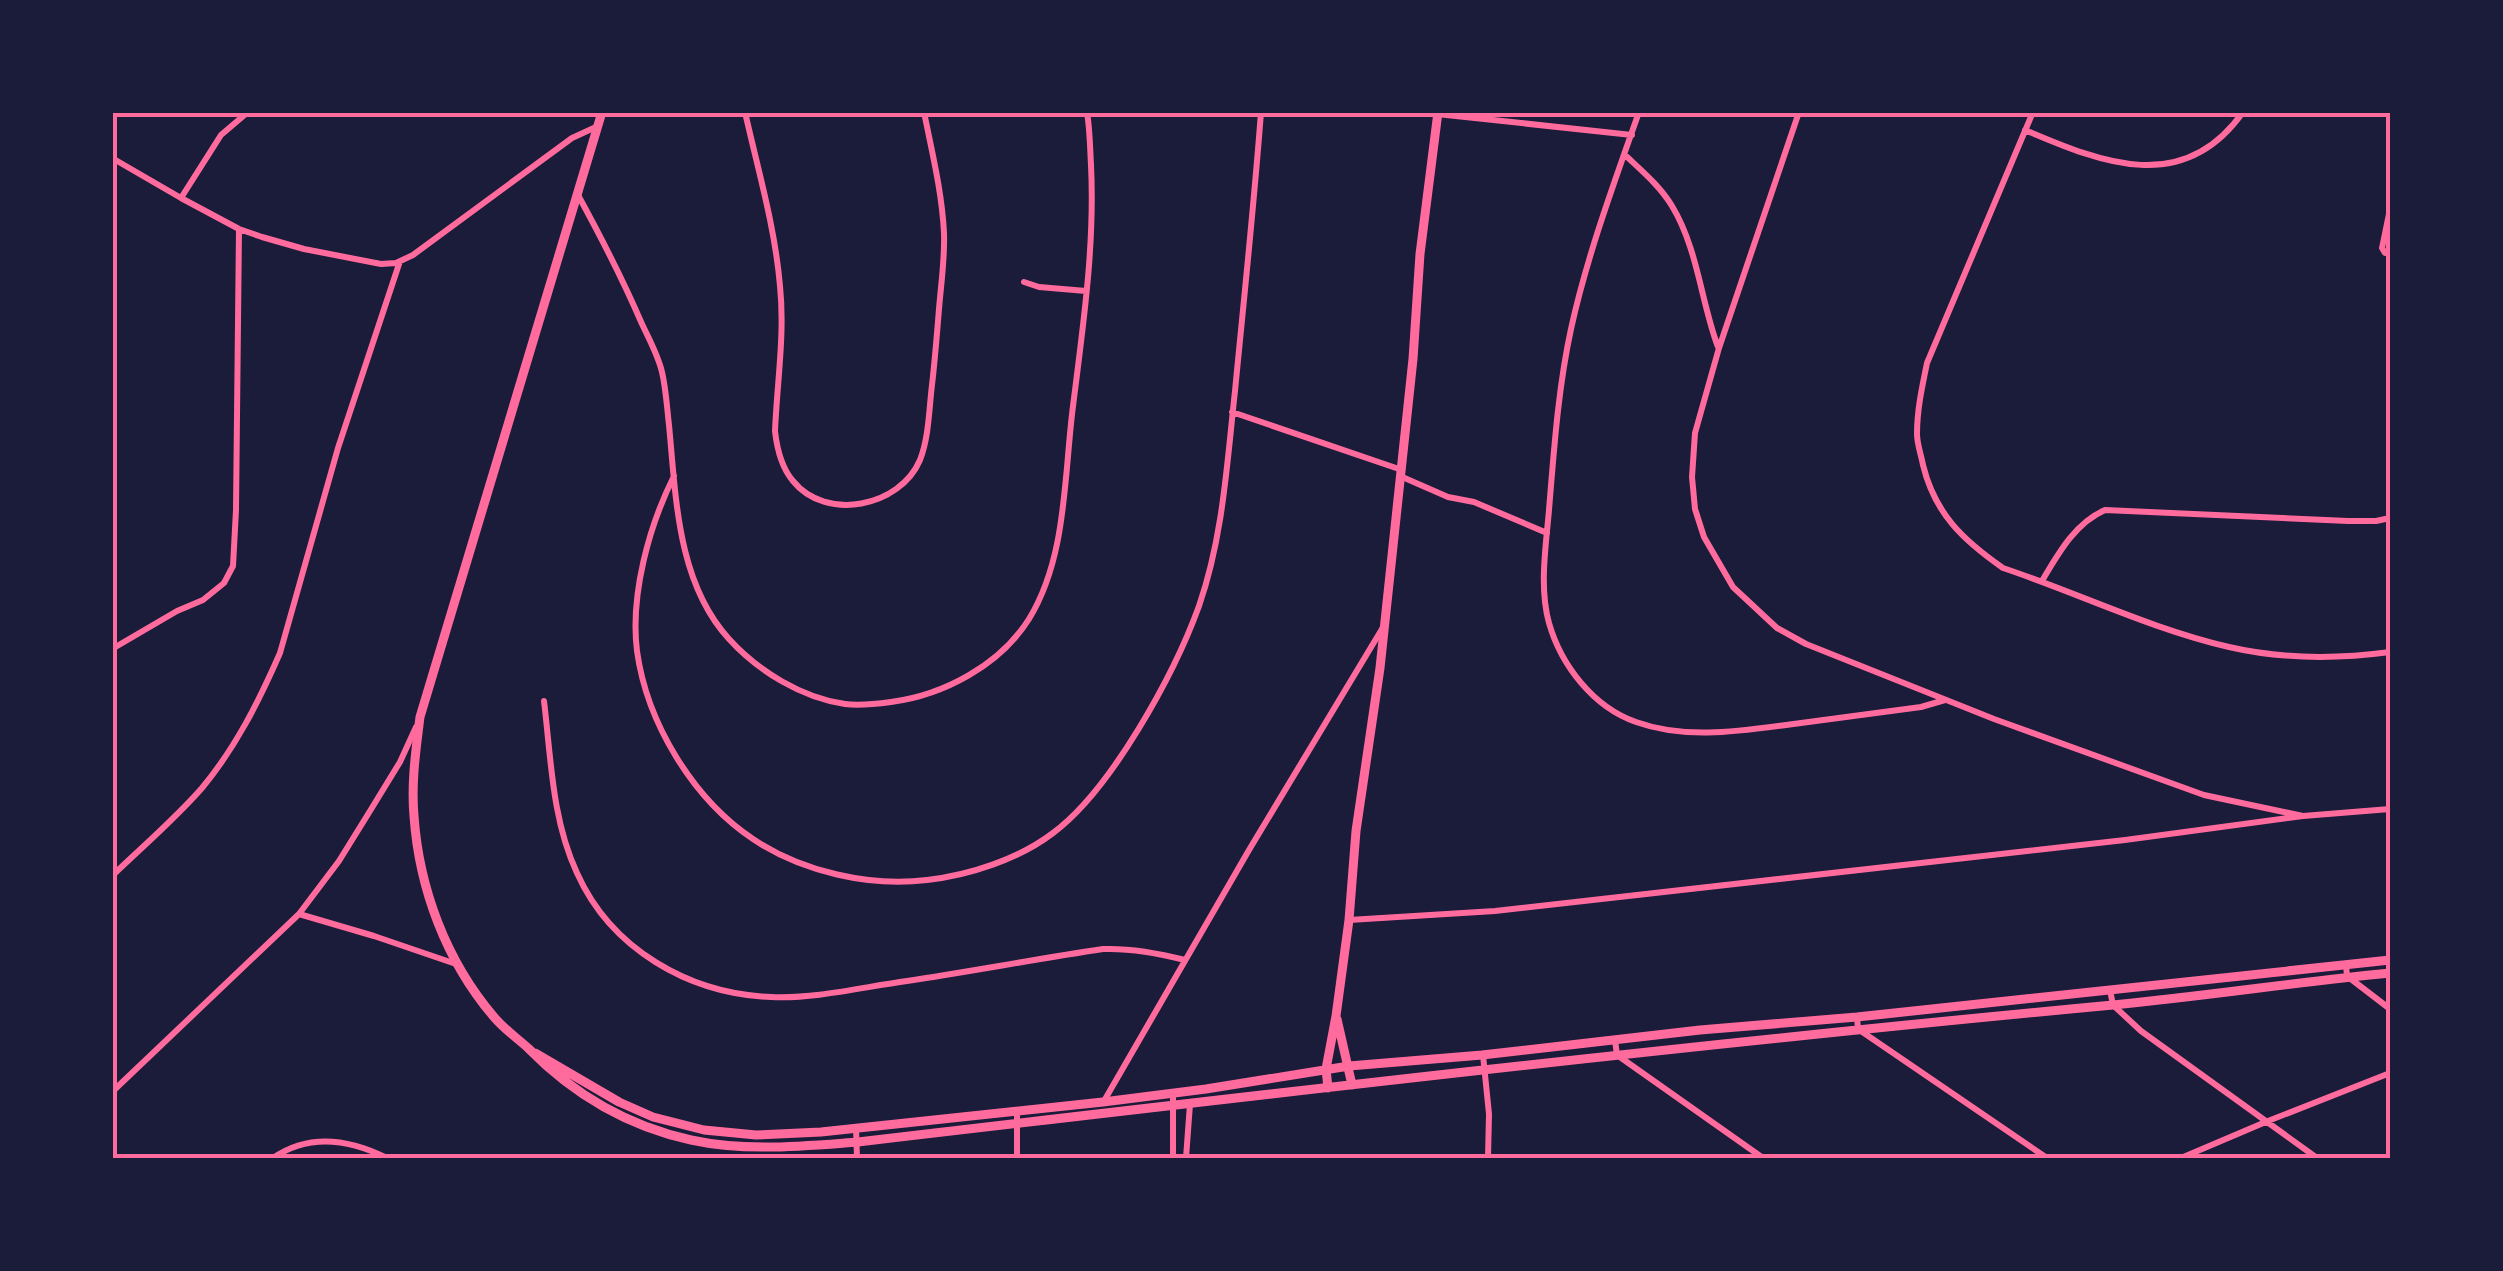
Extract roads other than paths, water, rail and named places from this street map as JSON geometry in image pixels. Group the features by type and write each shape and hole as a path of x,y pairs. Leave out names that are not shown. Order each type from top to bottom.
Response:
{"street":[{"path":"181,198 221,136 248,112"},
{"path":"112,1092 299,914 339,861 400,762 420,717 602,112"},
{"path":"745,112 773,234 780,288 775,431 780,458 795,484 806,492 845,505 874,502 901,485 912,474 926,439 944,235 924,112"},
{"path":"578,195 618,270 662,372 688,565 704,606 716,625 749,658 792,686 844,704 897,701 938,691 1008,645 1028,620 1046,583 1061,510 1086,291 1093,206 1087,112"},
{"path":"674,476 640,576 638,652 663,734 698,786 733,823 783,855 883,882 954,876 1011,856 1049,836 1074,814 1115,764 1175,662 1199,605 1216,545 1260,112"},
{"path":"1640,112 1583,282 1557,418 1544,588 1548,620 1566,665 1593,695 1627,719 1681,732 1756,729 1921,707 1946,700"},
{"path":"1799,112 1719,348 1695,433 1695,509 1704,536 1733,587 1790,637 1946,700 2204,796 2303,816"},
{"path":"2033,112 1927,363 1917,437 1939,508 1957,530 2002,568 2230,648 2312,657 2390,652"},
{"path":"2025,130 2108,160 2166,165 2184,161 2222,139 2242,112"},
{"path":"1328,1088 1326,1069 1372,732 1438,113 1632,135"},
{"path":"112,158 239,229 304,249 382,264 413,255 572,138 597,127"},
{"path":"1625,155 1662,192 1680,222 1719,348"},
{"path":"2390,209 2382,248 2390,254"},
{"path":"112,649 203,600 224,584 232,566 239,229"},
{"path":"112,876 209,778 254,711 280,653 338,448 400,261"},
{"path":"1024,282 1086,291"},
{"path":"1232,412 1547,533"},
{"path":"2042,581 2073,535 2092,516 2105,510 2318,520 2390,518"},
{"path":"1103,1102 1248,850 1384,626"},
{"path":"544,701 559,821 587,892 626,940 650,959 698,984 730,993 788,997 1117,948 1186,960"},
{"path":"420,717 413,792 423,880 458,964 490,1012 540,1062 596,1103 624,1118 711,1144 755,1147 858,1142 1485,1068 2390,974"},
{"path":"1348,920 1496,911 2390,809"},
{"path":"299,914 458,964"},
{"path":"528,1049 619,1102 653,1117 680,1126 756,1135 1103,1102 1348,1066 2390,960"},
{"path":"2346,965 2348,976 2390,1009"},
{"path":"2110,990 2113,1004 2159,1045 2317,1158"},
{"path":"1336,1016 1352,1085"},
{"path":"1857,1016 1858,1029"},
{"path":"1710,1029 1711,1044"},
{"path":"1858,1029 2047,1158"},
{"path":"1615,1040 1617,1055 1764,1158"},
{"path":"1482,1054 1490,1157"},
{"path":"2181,1158 2390,1074"},
{"path":"1173,1093 1173,1158"},
{"path":"1186,1158 1190,1104"},
{"path":"1017,1111 1017,1158"},
{"path":"856,1128 858,1158"},
{"path":"272,1158 305,1142 327,1140 353,1144 386,1158"}]}
